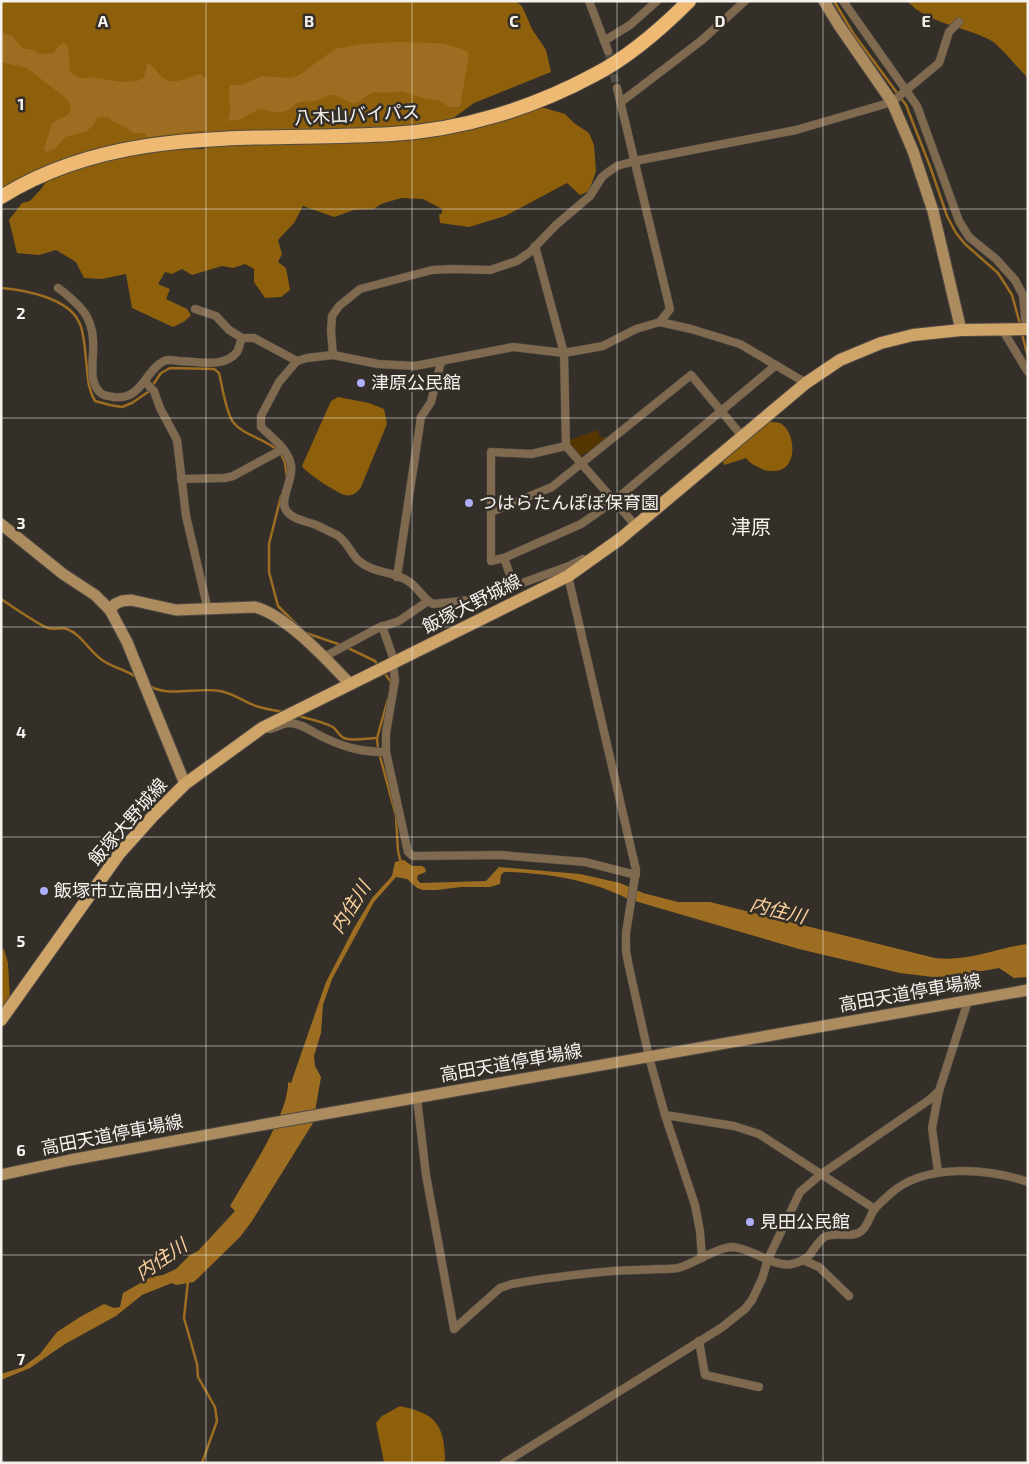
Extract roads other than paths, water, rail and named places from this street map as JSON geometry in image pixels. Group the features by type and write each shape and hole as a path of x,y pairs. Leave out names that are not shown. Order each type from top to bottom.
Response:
{"highway":[{"name":"八木山バイパス","path":"1,197 55,169 104,153 148,144 200,140 394,134 442,128 514,110 555,94 595,75 634,50 673,18 690,1"}],"main road":[{"path":"824,1 892,102 913,151 933,210 960,330"},
{"name":"飯塚大野城線","path":"1,1020 119,854 185,784 262,728 568,576 620,539 806,383 840,360 881,343 913,335 960,330 1027,329"},
{"path":"1,524 63,574 95,595 110,610 127,642 185,784"},
{"path":"110,610 115,604 131,600 176,610 208,610 255,606 265,609 276,615 324,657 350,684"},
{"name":"高田天道停車場線","path":"1,1175 70,1160 278,1122 1028,990"}],"street":[{"path":"589,1 608,51"},
{"path":"604,41 630,25 657,1"},
{"path":"621,102 702,40 745,1"},
{"path":"843,1 917,106 958,220 969,237 996,259 1016,280 1022,295 1027,329"},
{"path":"333,355 332,316 340,306 360,289 432,270 490,270 517,261 525,256 590,196 602,177 618,166 635,161 796,130 892,102 939,63 949,32 959,22"},
{"path":"617,88 670,309 660,322"},
{"path":"535,246 564,353 566,446 636,526"},
{"path":"58,288 83,310 89,323 93,338 93,378 103,395 119,398 135,391 146,383 155,367 164,361 220,363 237,352 242,338"},
{"path":"195,308 216,316 229,330 242,338 254,338 297,361"},
{"path":"620,539 569,566 514,586 491,598 438,605 428,602 406,580 371,569 357,559 346,542 340,537 318,526 295,518 288,513 284,508 284,501 292,472 291,465 261,428 261,416 280,382 297,361 307,358 333,355 378,364 415,366 514,347 564,353 603,346 636,329 660,322 740,344 806,383"},
{"path":"1007,329 1028,372"},
{"path":"396,577 421,417 431,402 441,362"},
{"path":"566,446 530,454 491,452 491,561 504,558 581,524 614,501 776,365"},
{"path":"491,512 552,487 691,375 742,436"},
{"path":"146,383 154,391 160,408 177,440 186,516 208,610"},
{"path":"181,480 233,476 279,451"},
{"path":"504,558 514,586"},
{"path":"568,576 627,828 636,876 626,933 626,951 649,1056 665,1115 695,1205 700,1231 702,1258"},
{"path":"324,657 382,626 399,621 428,602"},
{"path":"382,626 387,666 396,680 384,752 408,852 412,856 500,855 585,862 636,876"},
{"path":"262,728 272,729 288,723 307,728 322,738 345,746 370,752 384,752"},
{"path":"938,1172 932,1128 939,1091 968,1001"},
{"path":"504,1463 721,1328 745,1310 762,1279 768,1259 800,1192 820,1175 929,1100 939,1091"},
{"path":"417,1098 426,1175 454,1329 500,1288 512,1284 611,1272 678,1268 729,1247 739,1248 778,1263 791,1264 810,1256 823,1238 861,1232 867,1225 874,1210 892,1192 905,1183 921,1176 938,1172 978,1172 1014,1177 1028,1182"},
{"path":"665,1115 734,1126 759,1134 874,1210"},
{"path":"803,1260 818,1267 849,1296"},
{"path":"699,1341 705,1375 759,1387"}],"waterway":[{"path":"834,1 853,33 906,105 947,216 956,233 965,244 998,273 1012,295 1020,324"},
{"path":"1,288 33,293 45,297 66,307 73,314 82,330 89,386 95,401 122,407 132,403 148,392 161,373 170,368 214,369 219,373 226,406 233,422 239,428 269,444 282,455 287,478"},
{"path":"1022,334 1028,357"},
{"path":"281,496 269,544 269,572 278,606 302,630"},
{"path":"1,599 24,615 50,629 65,628 72,631 102,660 136,677"},
{"path":"306,633 341,645"},
{"path":"346,647 375,661 378,665"},
{"path":"383,671 391,682 390,688"},
{"path":"151,687 176,692 220,691 259,707 283,712"},
{"path":"388,699 377,738 378,749 396,816 398,851 401,863"},
{"path":"298,716 329,725 342,737 348,739 377,738"},
{"path":"188,1281 184,1318 197,1364 198,1377 215,1407 217,1421 202,1463"}],"tunnel":[{"path":"608,51 617,88"}],"place":[{"name":"津原公民館","path":"361,383"},
{"name":"つはらたんぽぽ保育園","path":"469,503"},
{"name":"飯塚市立高田小学校","path":"44,891"},
{"name":"見田公民館","path":"750,1222"}],"district":[{"name":"津原","path":"751,527"}],"water label":[{"name":"内住川","path":"350,907"},
{"name":"内住川","path":"778,910"},
{"name":"内住川","path":"161,1259"}]}
